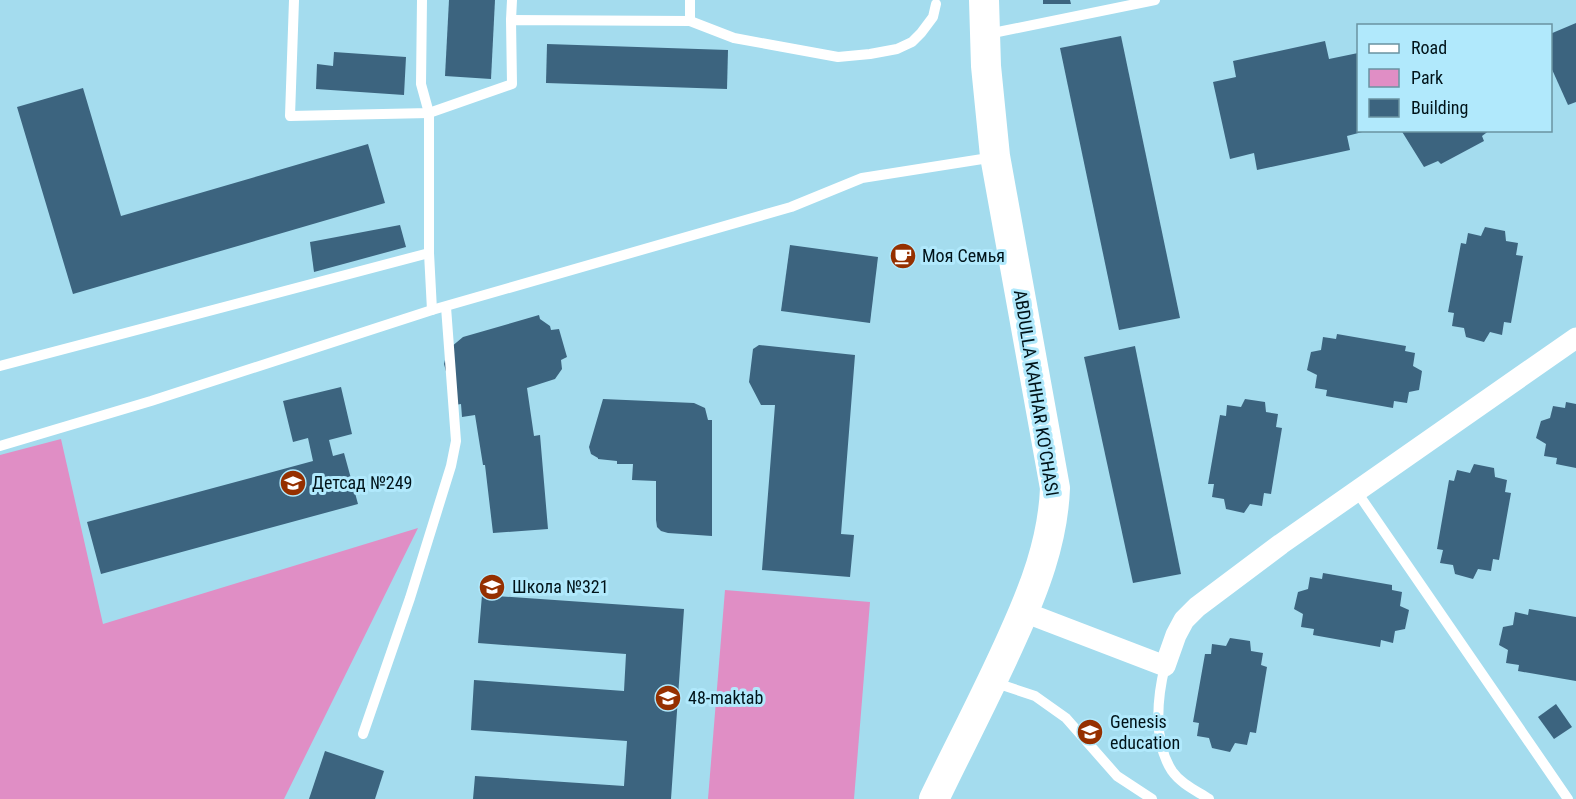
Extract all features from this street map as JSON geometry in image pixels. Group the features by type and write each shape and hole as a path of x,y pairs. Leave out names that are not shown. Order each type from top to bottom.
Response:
{"street":[{"name":"ABDULLA KAHHAR KO'CHASI","path":"934,799 1024,612 1040,570 1051,530 1055,488 995,156 988,96 984,0"},
{"path":"1024,612 1164,666 1184,620 1197,607 1281,544 1576,338"}],"lane":[{"path":"294,0 290,116 429,113 512,84 512,0"},
{"path":"422,0 421,84 429,113 429,253 432,310"},
{"path":"690,0 690,21"},
{"path":"984,35 1155,0"},
{"path":"511,20 690,21 734,38 838,57 897,49 912,42 933,17 936,4"},
{"path":"0,446 151,401 432,310 791,207 862,177 995,156"},
{"path":"0,366 429,253"},
{"path":"363,734 410,598 453,458 456,441 446,307"},
{"path":"1357,492 1568,799"},
{"path":"1164,666 1158,707 1159,728 1165,755 1172,771 1182,781 1209,799"},
{"path":"992,682 1035,696 1066,718 1117,776 1152,799"}],"green space":[{"path":"61,439 103,624 418,528 284,799 0,799 0,455"},
{"path":"725,590 870,602 854,799 708,799"}],"building":[{"path":"449,0 495,0 491,79 445,76"},
{"path":"1043,0 1070,0 1071,4 1043,4"},
{"path":"1576,23 1576,102 1568,105 1552,69 1552,33"},
{"path":"1121,36 1180,318 1119,330 1060,48"},
{"path":"1325,41 1329,59 1357,53 1357,132 1362,132 1347,136 1350,150 1257,170 1254,153 1230,159 1213,82 1236,77 1233,61"},
{"path":"547,44 728,50 727,89 546,83"},
{"path":"334,52 406,57 404,95 316,89 317,64 333,66"},
{"path":"83,88 121,216 368,144 385,203 73,294 17,107"},
{"path":"1402,132 1487,132 1482,136 1484,141 1441,164 1438,161 1424,167"},
{"path":"400,225 406,247 314,272 310,242"},
{"path":"1485,227 1505,231 1506,241 1518,243 1516,255 1523,256 1511,323 1504,322 1502,335 1490,332 1484,342 1466,337 1464,328 1452,326 1454,313 1448,312 1461,243 1466,244 1468,233 1481,236"},
{"path":"790,245 878,257 870,323 781,311"},
{"path":"539,315 551,330 559,329 567,357 561,360 562,369 555,379 527,388 534,436 540,435 548,529 493,533 485,465 483,465 475,415 462,417 461,404 455,405 444,364 451,347 463,337"},
{"path":"1337,334 1406,346 1405,351 1415,353 1413,366 1422,371 1419,390 1409,392 1407,403 1394,401 1393,408 1326,396 1327,390 1315,388 1317,375 1307,370 1311,352 1321,350 1323,337 1336,339"},
{"path":"759,345 855,355 841,534 854,535 850,577 762,570 775,405 761,405 749,382 753,349"},
{"path":"1135,346 1181,574 1133,583 1084,357"},
{"name":"Детсад №249","path":"341,387 352,434 329,440 333,456 344,453 358,504 101,574 87,522 313,461 308,438 293,442 283,401"},
{"path":"603,399 694,403 705,408 708,420 712,420 712,536 661,531 657,527 656,520 656,481 632,480 633,464 617,464 617,461 598,459 591,454 589,447"},
{"path":"1245,399 1265,402 1266,412 1278,414 1276,427 1282,428 1271,494 1264,493 1262,506 1250,504 1244,513 1226,509 1224,499 1212,497 1214,484 1208,484 1220,415 1226,416 1227,405 1241,407"},
{"path":"1566,402 1576,404 1576,468 1556,464 1557,458 1544,456 1546,444 1536,438 1541,421 1550,418 1553,406 1565,408"},
{"path":"1474,464 1494,468 1495,477 1507,480 1505,492 1511,493 1499,560 1493,559 1491,571 1478,569 1473,579 1455,574 1453,565 1440,563 1443,550 1437,549 1449,480 1454,481 1457,470 1470,473"},
{"path":"1323,573 1392,585 1392,590 1402,592 1400,606 1409,610 1405,629 1395,631 1393,643 1381,640 1380,647 1313,635 1314,629 1301,627 1303,614 1294,609 1298,592 1308,589 1310,577 1322,579"},
{"path":"482,595 684,609 671,799 473,799 475,776 624,786 627,741 471,730 474,680 624,691 626,654 478,643"},
{"path":"1529,609 1576,617 1576,681 1518,671 1519,665 1506,663 1508,650 1499,645 1503,627 1513,625 1515,612 1528,615"},
{"path":"1230,638 1250,641 1251,651 1263,653 1261,665 1267,667 1256,733 1250,732 1247,745 1235,743 1230,752 1212,748 1209,738 1197,736 1199,723 1193,722 1205,654 1211,654 1212,644 1226,646"},
{"path":"1556,704 1572,727 1554,739 1538,717"},
{"path":"325,751 384,771 375,799 309,799"}],"place":[{"name":"Моя Семья","path":"903,256"},
{"name":"Детсад №249","path":"293,483"},
{"name":"Школа №321","path":"492,587"},
{"name":"48-maktab","path":"668,698"},
{"name":"Genesis education","path":"1090,732"}]}
